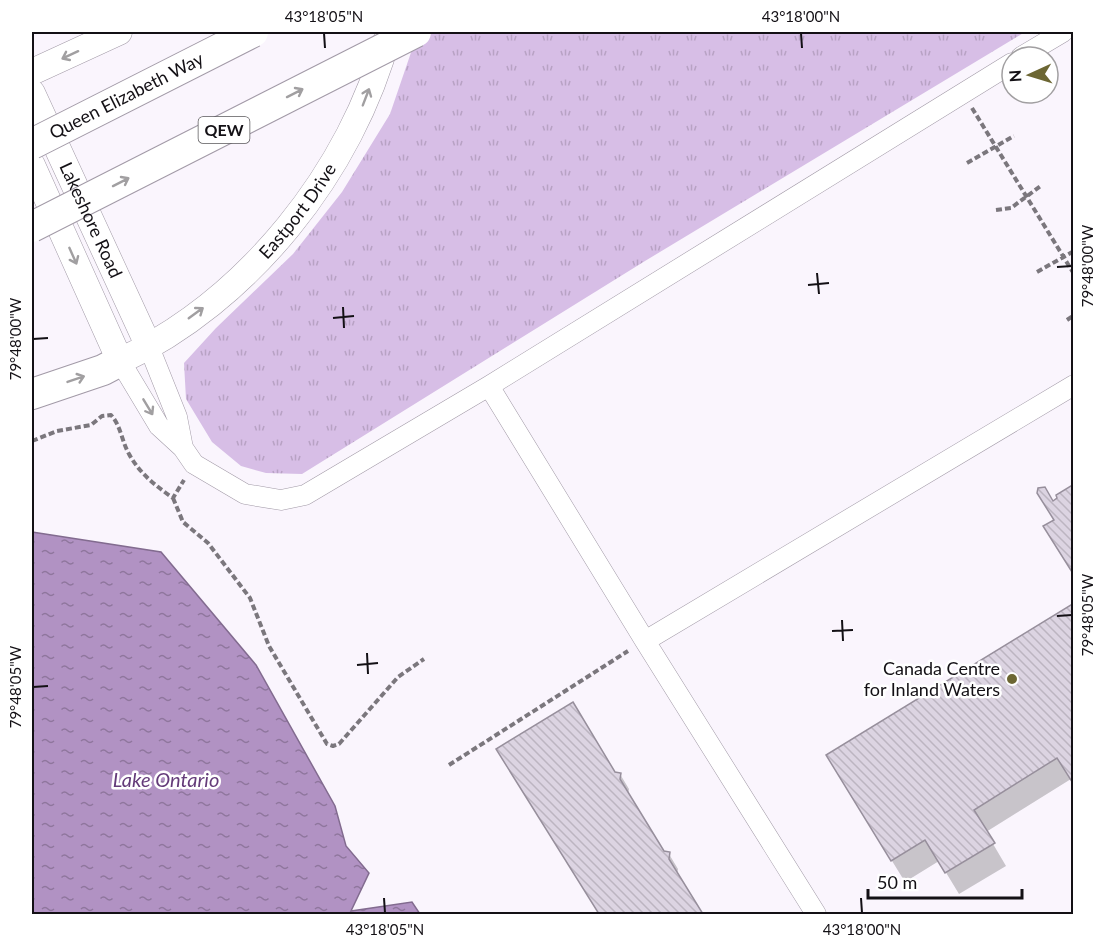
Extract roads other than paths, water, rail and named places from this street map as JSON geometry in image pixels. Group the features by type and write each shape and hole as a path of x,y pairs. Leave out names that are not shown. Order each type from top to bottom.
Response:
{"highway":[{"name":"Queen Elizabeth Way","path":"32,144 253,32"},
{"name":"QEW","path":"32,227 416,32"},
{"path":"32,394 120,361"}],"main road":[{"path":"32,72 120,32"},
{"name":"Eastport Drive","path":"120,361 149,348 216,299 274,244 306,206 364,105 389,32"},
{"name":"Lakeshore Road","path":"32,93 149,348"},
{"name":"Lakeshore Road","path":"32,165 120,361"}],"lane":[{"path":"1042,45 1064,32 1074,45"},
{"path":"120,361 159,426 189,456 245,494 280,500 305,495 489,386 1000,70"},
{"path":"149,348 177,417 189,456"},
{"path":"645,641 1074,385"},
{"path":"489,386 816,915"}],"water":[{"name":"Lake Ontario","path":"32,532 161,552 256,665 335,806 346,846 369,873 351,911 412,902 420,914 32,914"}],"place":[{"name":"Canada Centre for Inland Waters","path":"1012,679"}]}
